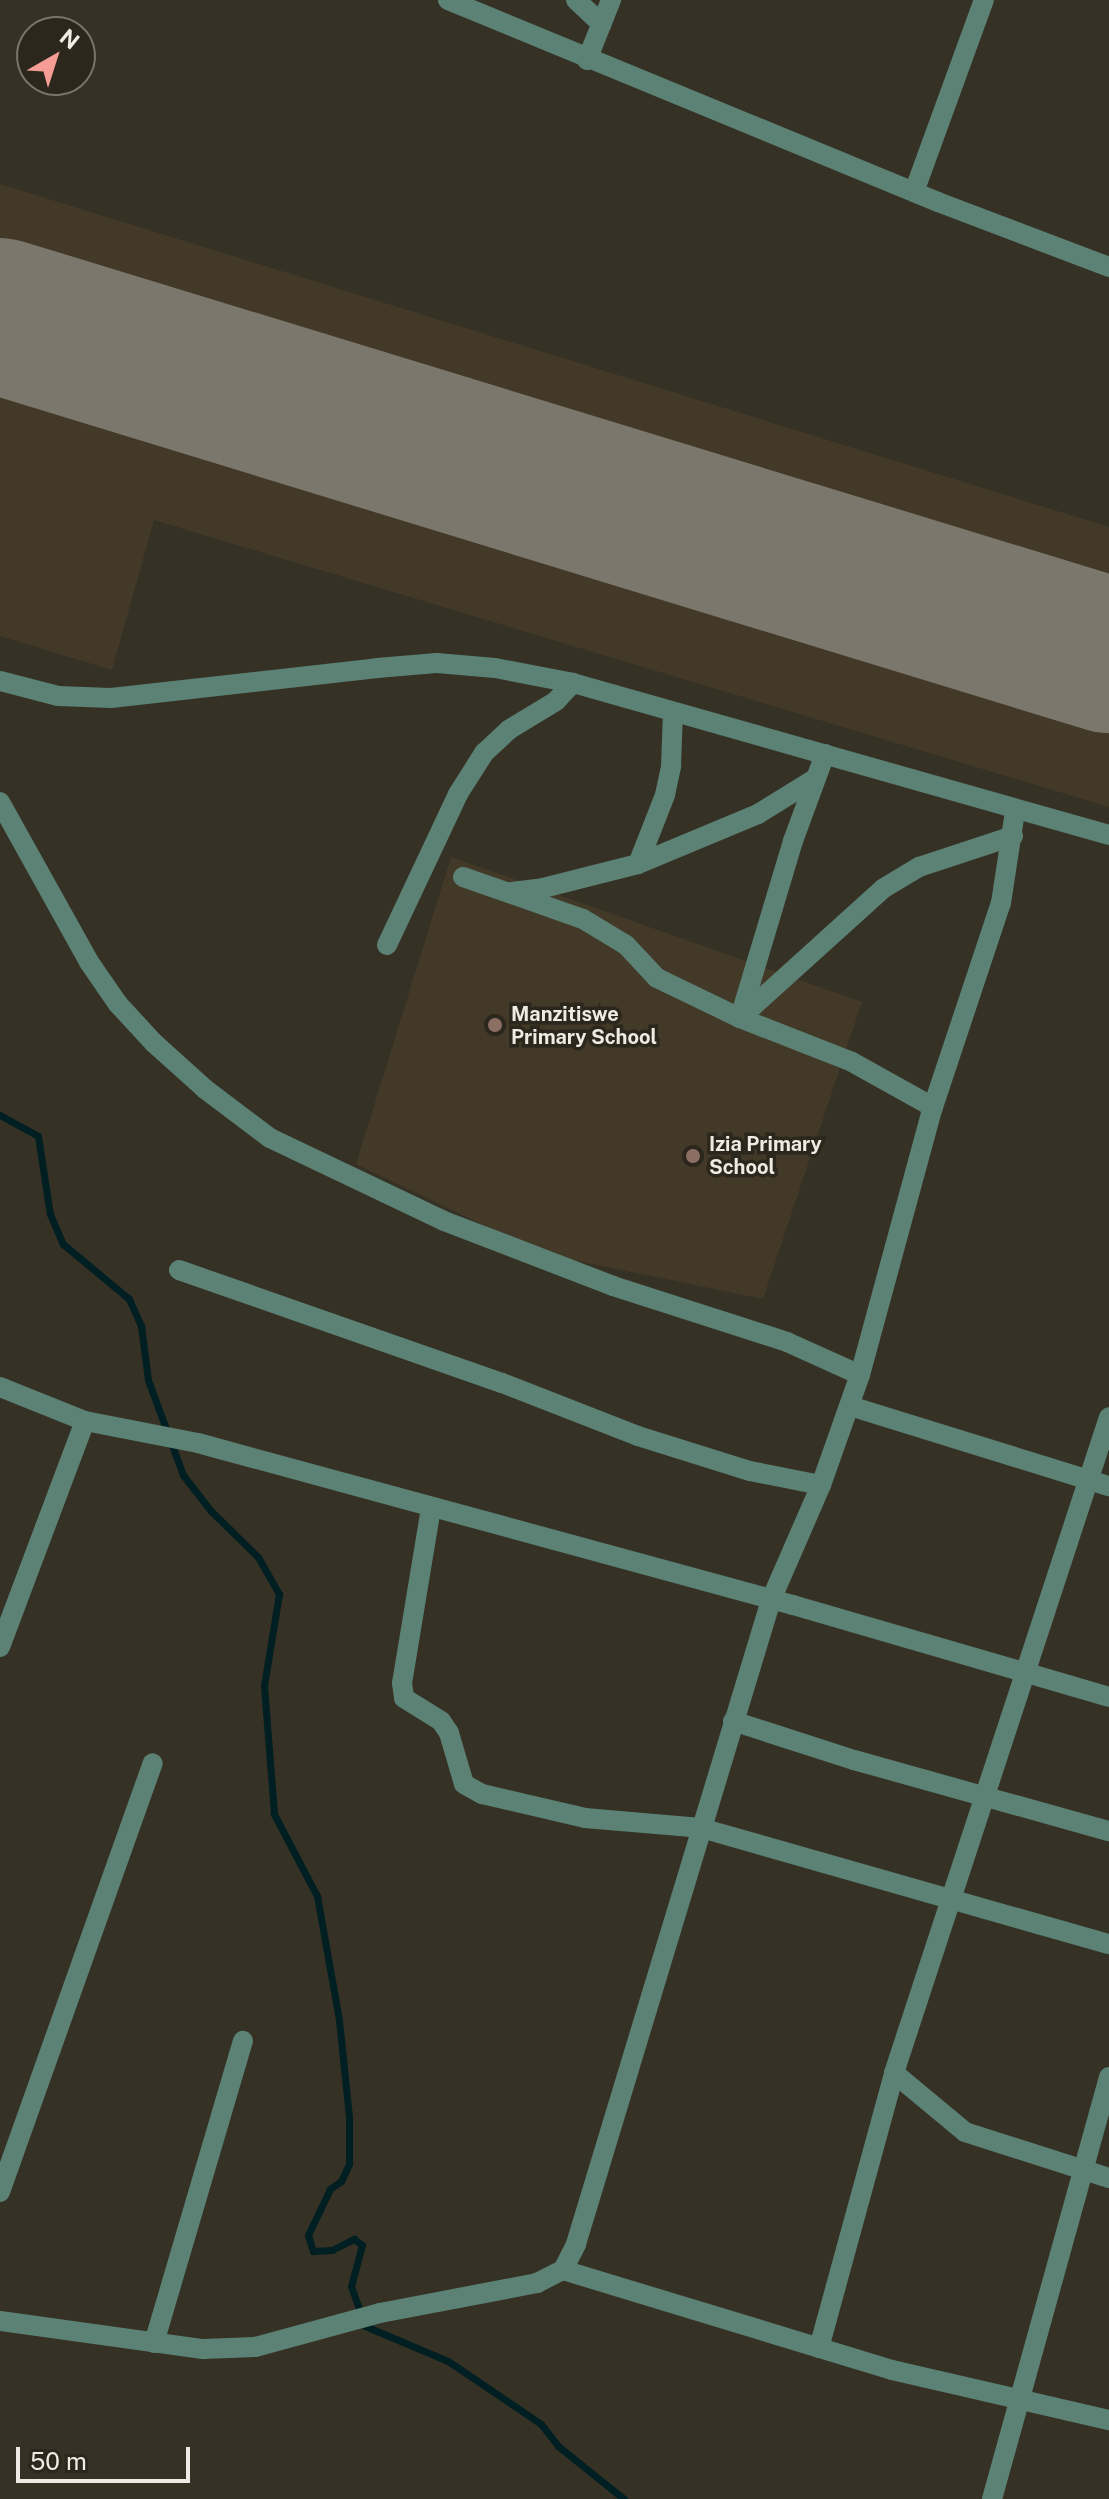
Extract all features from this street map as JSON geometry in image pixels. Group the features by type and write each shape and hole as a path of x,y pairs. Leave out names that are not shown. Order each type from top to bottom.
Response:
{"street":[{"path":"448,0 587,60 1109,267"},
{"path":"576,0 602,24"},
{"path":"587,60 611,0"},
{"path":"914,192 984,0"},
{"path":"0,681 58,696 111,698 437,663 495,668 573,683 1015,811 1109,835"},
{"path":"387,945 458,794 484,753 510,729 556,701 573,683"},
{"path":"638,864 665,795 671,766 673,712"},
{"path":"740,1018 793,841 825,754"},
{"path":"508,892 543,888 638,864 758,814 817,777"},
{"path":"0,802 84,953 118,1004 154,1043 205,1089 270,1138 444,1221 613,1286 787,1342 860,1375"},
{"path":"0,2321 203,2349 255,2347 339,2322 537,2283 563,2270 576,2244 771,1600 821,1485 860,1375 933,1107 1001,903 1015,811"},
{"path":"740,1018 884,888 919,867 1013,836"},
{"path":"463,877 610,933 657,978 740,1018 852,1062 933,1107"},
{"path":"179,1270 502,1383 638,1436 750,1471 821,1485"},
{"path":"0,1387 85,1421 198,1443 771,1600 1109,1697"},
{"path":"850,1406 1109,1486"},
{"path":"819,2348 894,2073 1109,1417"},
{"path":"0,1647 85,1421"},
{"path":"431,1508 402,1683 404,1698 441,1721 449,1733 464,1784 497,1799 585,1818 701,1828 1109,1944"},
{"path":"733,1721 984,1797 1109,1831"},
{"path":"0,2192 153,1763"},
{"path":"154,2343 243,2041"},
{"path":"894,2073 965,2132 1109,2178"},
{"path":"992,2499 1109,2077"},
{"path":"563,2270 892,2370 1109,2420"}],"shaded area":[{"path":"0,184 1109,527 1109,807 154,520 112,670 0,636"},
{"name":"Izia Primary School","path":"451,857 862,1002 763,1299 543,1254 356,1164"}],"waterway":[{"path":"0,1115 38,1136 50,1214 63,1244 129,1299 141,1326 148,1380 183,1475 211,1511 258,1557 279,1594 264,1686 274,1814 317,1896 339,2020 349,2116 349,2164 341,2181 330,2189 308,2235 313,2251 332,2250 354,2239 362,2245 351,2286 365,2326 448,2361 541,2424 558,2446 624,2499"}],"runway":[{"path":"0,316 1109,655"}],"place":[{"name":"Manzitiswe Primary School","path":"495,1025"},
{"name":"Izia Primary School","path":"693,1156"}]}
